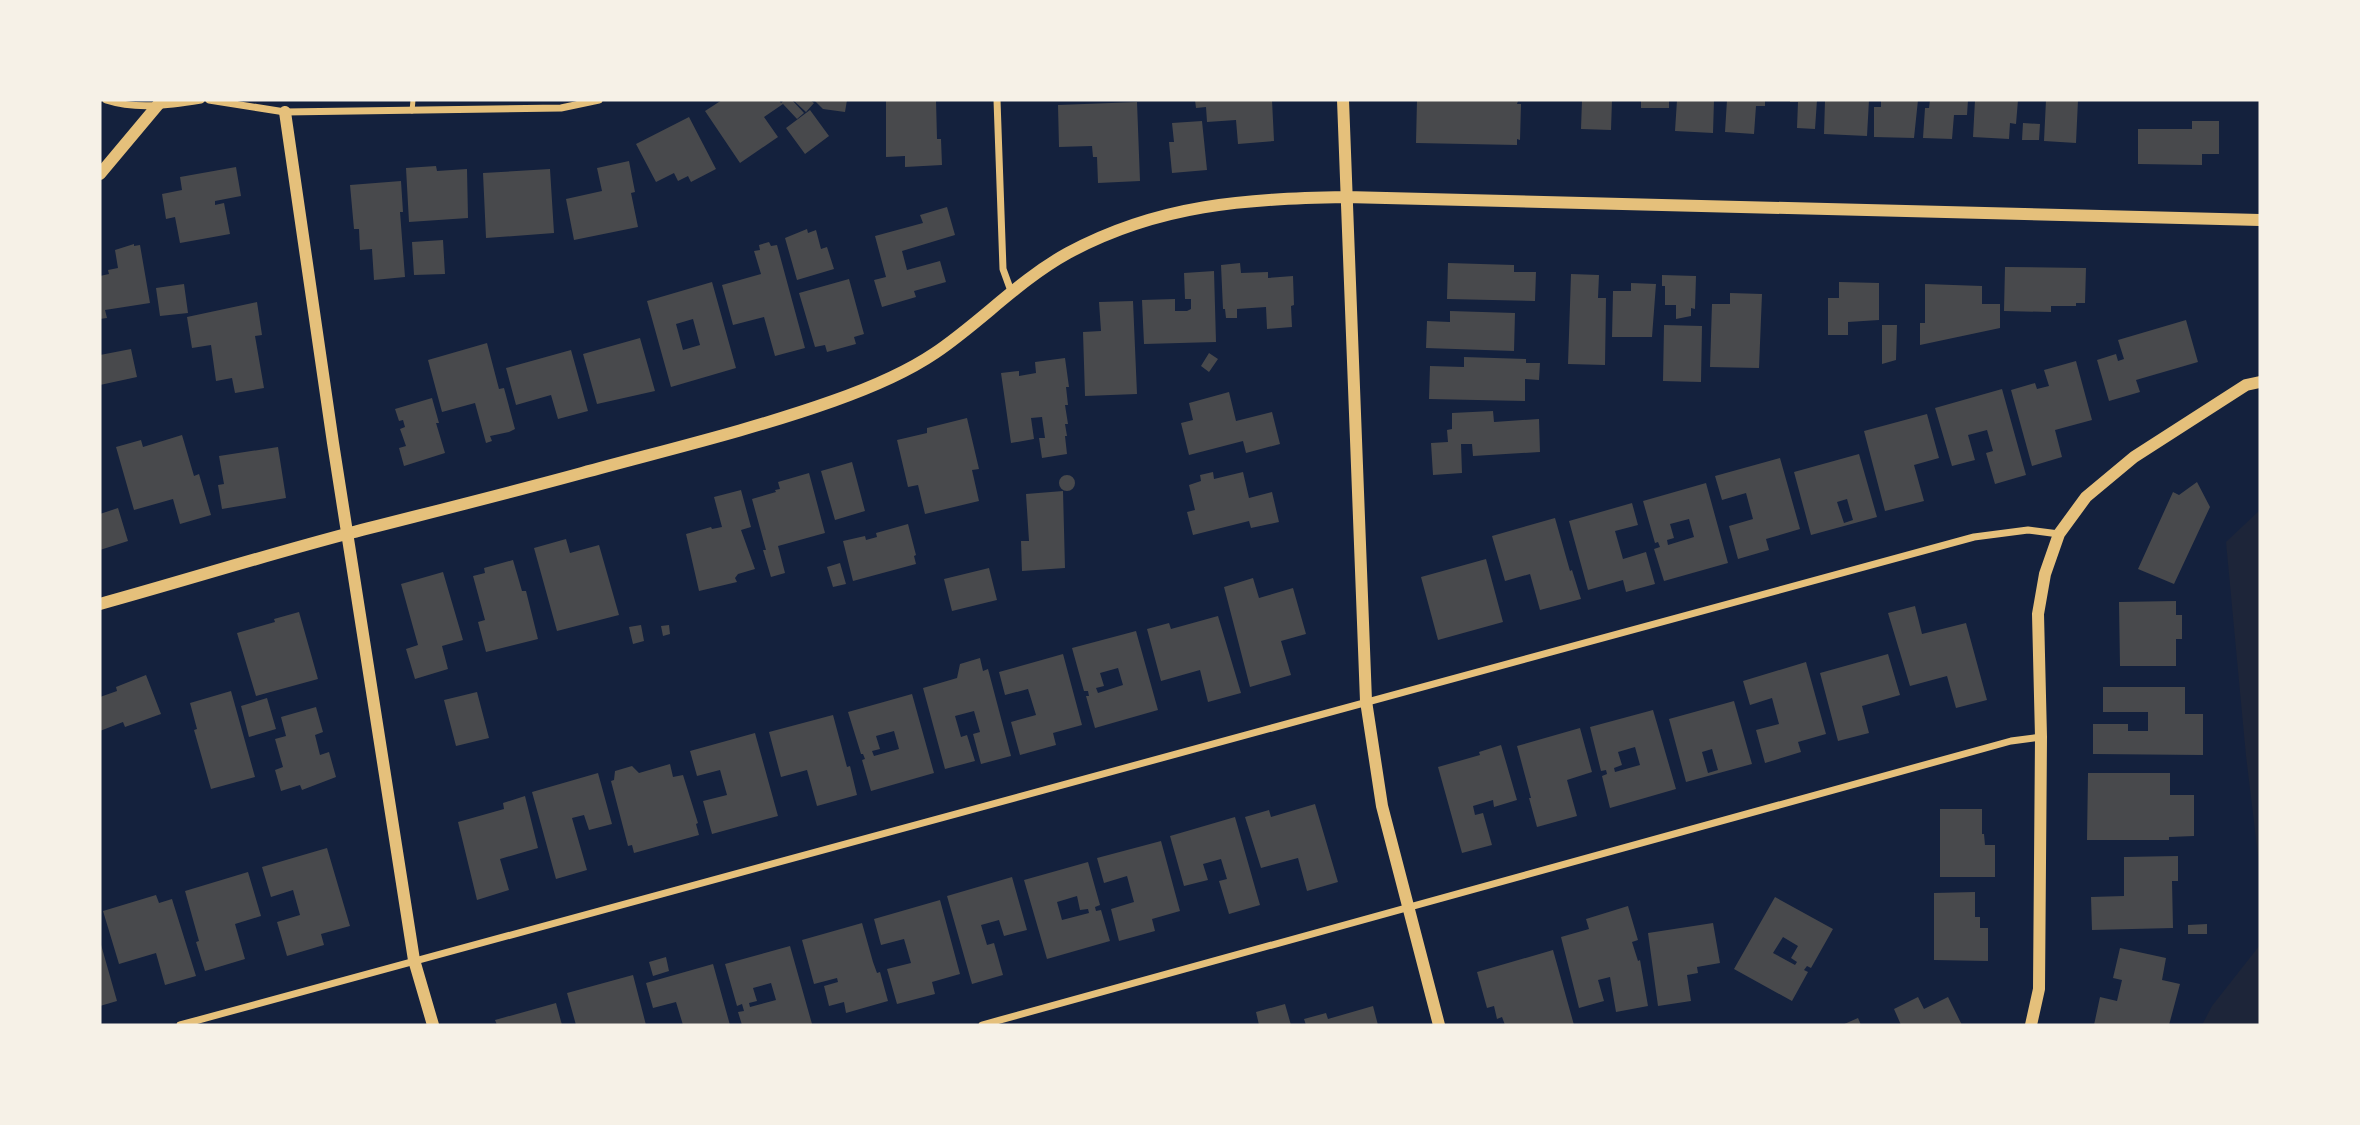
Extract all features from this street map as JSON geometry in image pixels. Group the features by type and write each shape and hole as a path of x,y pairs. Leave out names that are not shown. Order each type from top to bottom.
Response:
{"street":[{"path":"106,100 120,104 201,100"},
{"path":"209,100 285,112 561,108 599,100"},
{"path":"997,100 1003,269 1011,291"},
{"path":"1343,100 1366,701 1382,806 1439,1025"},
{"path":"100,174 160,103"},
{"path":"285,112 347,534 414,960 433,1025"},
{"path":"100,604 347,534 566,478 833,401 889,379 935,354 1011,291 1068,254 1123,229 1171,213 1208,205 1268,199 1346,197 2260,220"},
{"path":"2031,1025 2039,989 2041,737 2038,614 2045,574 2059,534 2086,497 2134,457 2246,385 2260,382"},
{"path":"180,1025 1974,537 2028,530 2059,534"},
{"path":"982,1025 2011,741 2041,737"}],"lane":[{"path":"412,111 413,100"}],"shaded area":[{"path":"2260,510 2260,872 2226,542"},
{"path":"2260,945 2260,1025 2202,1025 2212,1006"}],"building":[{"path":"722,100 779,100 781,103 784,100 792,100 804,113 797,119 783,104 764,117 778,137 740,163 705,111"},
{"path":"793,100 810,100 814,103 806,112"},
{"path":"814,100 847,100 845,112 823,109"},
{"path":"886,100 936,100 937,139 941,139 942,165 905,167 905,156 886,157"},
{"path":"1195,100 1272,100 1274,141 1238,144 1236,120 1207,122 1206,107 1196,108"},
{"path":"1417,100 1518,101 1517,104 1521,104 1520,140 1517,139 1517,145 1416,143"},
{"path":"1582,100 1612,100 1611,130 1581,129"},
{"path":"1641,100 1669,100 1669,108 1641,108"},
{"path":"1677,100 1714,100 1713,133 1675,131"},
{"path":"1727,100 1765,100 1765,106 1756,106 1754,134 1725,132"},
{"path":"1790,100 1817,100 1815,129 1797,128 1798,102"},
{"path":"1825,100 1869,100 1867,136 1824,134"},
{"path":"1881,100 1918,100 1914,138 1874,137 1874,107 1881,107"},
{"path":"1930,100 1968,100 1967,115 1954,115 1952,139 1923,138 1925,108 1929,108"},
{"path":"1975,100 2018,100 2016,124 2010,123 2009,139 1973,137"},
{"path":"2046,100 2078,100 2076,143 2044,141"},
{"path":"1137,102 1140,181 1098,183 1097,157 1093,157 1092,146 1059,147 1058,105"},
{"path":"810,110 829,136 805,154 786,128"},
{"path":"689,117 716,169 691,182 688,176 678,181 674,173 656,182 636,144"},
{"path":"1202,121 1207,170 1172,173 1169,142 1174,142 1172,123"},
{"path":"2192,121 2219,121 2219,154 2202,154 2202,165 2138,164 2138,129 2192,129"},
{"path":"2023,123 2040,124 2039,140 2022,140"},
{"path":"629,161 635,192 631,193 638,227 574,240 566,199 602,191 597,168"},
{"path":"436,166 437,171 467,169 468,218 409,222 406,168"},
{"path":"236,167 241,196 215,201 215,205 224,203 230,234 180,243 175,217 166,219 162,194 182,190 180,177"},
{"path":"550,169 554,233 486,238 483,173"},
{"path":"401,181 403,212 400,212 405,277 374,280 372,249 360,250 359,229 354,229 350,185"},
{"path":"947,207 955,235 902,251 907,270 940,261 946,282 914,291 916,297 882,307 874,280 886,277 875,236 923,223 920,215"},
{"path":"807,229 808,233 816,230 821,249 827,247 834,269 797,280 785,238"},
{"path":"443,240 445,274 414,275 412,242"},
{"path":"769,242 771,246 777,245 805,348 775,356 764,317 733,325 722,285 761,274 754,251 760,250 759,245"},
{"path":"134,244 140,245 150,303 105,310 107,318 100,319 100,276 109,274 108,270 118,268 115,250"},
{"path":"1240,263 1241,273 1268,272 1268,278 1293,276 1292,327 1267,329 1266,307 1237,309 1237,318 1226,318 1223,309 1221,265"},
{"path":"1448,263 1514,265 1514,272 1536,272 1535,301 1447,299"},
{"path":"2005,267 2086,268 2085,303 2076,303 2076,306 2051,306 2051,312 2004,311"},
{"path":"1214,271 1216,342 1144,344 1142,300 1175,299 1175,311 1187,311 1191,309 1191,299 1185,299 1184,273"},
{"path":"1571,274 1599,275 1598,298 1606,298 1605,365 1568,364"},
{"path":"1662,275 1696,276 1695,309 1691,308 1691,316 1676,319 1676,305 1665,305"},
{"path":"849,279 864,334 854,337 856,344 827,352 825,345 815,347 799,293"},
{"path":"712,282 736,368 671,387 647,301","holes":["693,319 700,345 683,350 676,324"]},
{"path":"1839,282 1879,283 1879,320 1848,322 1848,335 1828,335 1828,298 1839,298"},
{"path":"1631,283 1656,284 1652,337 1612,337 1613,291 1631,291"},
{"path":"184,284 188,313 160,316 156,288"},
{"path":"1925,284 1982,286 1982,304 2000,304 2000,328 1920,345 1920,323 1925,323"},
{"path":"1730,293 1762,294 1759,368 1710,367 1712,304 1730,304"},
{"path":"1133,301 1137,394 1085,396 1083,332 1101,331 1099,302"},
{"path":"257,302 262,335 255,336 264,388 235,393 232,378 216,381 211,345 192,348 187,317"},
{"path":"1450,311 1515,313 1514,351 1426,348 1427,321 1450,322"},
{"path":"2186,320 2198,362 2136,380 2140,392 2109,401 2097,360 2116,354 2118,361 2124,359 2118,340"},
{"path":"1664,325 1702,326 1701,382 1663,381"},
{"path":"1882,325 1897,325 1896,360 1882,364"},
{"path":"640,338 655,391 597,404 583,354"},
{"path":"487,343 499,389 504,388 515,429 490,436 492,441 486,443 475,403 442,412 428,360"},
{"path":"131,349 137,377 100,385 100,355"},
{"path":"571,350 588,411 558,419 551,395 516,405 506,368"},
{"path":"1209,353 1218,359 1209,372 1201,366"},
{"path":"1464,357 1526,359 1526,363 1540,363 1539,380 1525,379 1525,401 1429,399 1430,366 1464,367"},
{"path":"1065,358 1069,387 1066,387 1068,405 1065,405 1068,424 1065,424 1067,454 1042,458 1039,438 1045,438 1042,417 1031,418 1034,439 1011,443 1001,373 1019,371 1019,376 1036,373 1035,362"},
{"path":"2076,361 2092,420 2055,430 2062,457 2032,466 2011,390 2035,383 2037,389 2049,386 2044,370"},
{"path":"2002,389 2026,475 1995,484 1986,453 1993,451 1987,430 1968,435 1975,460 1952,466 1935,408"},
{"path":"1229,392 1236,421 1272,412 1280,444 1246,453 1243,441 1189,455 1181,423 1193,420 1189,403"},
{"path":"432,398 445,453 404,466 399,448 406,446 400,429 405,427 403,420 399,421 395,409"},
{"path":"1493,411 1494,422 1539,419 1540,452 1473,456 1472,444 1461,444 1462,473 1433,475 1431,443 1448,442 1447,430 1452,429 1452,413"},
{"path":"1927,414 1939,458 1914,465 1924,501 1885,511 1864,431"},
{"path":"967,418 979,469 972,470 979,501 925,514 918,485 908,487 897,440 927,433 927,428"},
{"path":"182,435 194,476 199,474 211,515 180,524 173,499 134,510 116,447 141,440 143,447"},
{"path":"278,447 286,498 222,509 218,485 224,484 219,456"},
{"path":"1859,454 1877,517 1811,535 1794,472","holes":["1847,499 1853,520 1844,523 1837,502"]},
{"path":"1780,458 1800,529 1766,539 1769,550 1738,559 1729,526 1753,519 1746,493 1722,500 1715,476"},
{"path":"852,462 865,511 835,520 821,471"},
{"path":"1213,472 1214,479 1243,472 1249,498 1272,492 1279,522 1251,528 1249,521 1193,535 1187,512 1195,510 1189,485 1201,481 1200,475"},
{"path":"809,473 825,533 778,546 785,573 771,577 752,499 776,492 775,490 780,489 778,482"},
{"path":"1064,475 1070,475 1075,483 1073,489 1064,491 1059,486 1059,480"},
{"path":"2197,482 2210,507 2174,584 2138,569 2173,492 2179,495"},
{"path":"1706,483 1728,563 1664,581 1654,549 1660,547 1658,542 1655,543 1643,501","holes":["1689,519 1694,537 1668,545 1667,540 1674,538 1670,524"]},
{"path":"741,490 751,527 741,530 755,569 738,574 735,578 737,582 699,591 686,534 722,527 714,497"},
{"path":"1063,491 1065,568 1022,571 1021,541 1029,541 1026,494"},
{"path":"1632,503 1638,525 1615,531 1623,559 1646,552 1655,584 1626,592 1623,580 1588,590 1569,521"},
{"path":"118,508 128,541 100,550 100,514"},
{"path":"1555,518 1581,599 1540,610 1530,574 1505,581 1492,536"},
{"path":"908,524 916,564 853,581 843,541 865,536 866,540 877,537 876,533"},
{"path":"566,539 570,553 599,545 619,615 557,631 534,548"},
{"path":"1486,559 1503,622 1438,640 1421,577"},
{"path":"513,560 522,591 526,591 538,639 486,652 478,622 485,620 473,576 485,573 484,568"},
{"path":"840,563 846,584 833,587 827,567"},
{"path":"989,568 997,600 952,611 944,579"},
{"path":"443,572 463,640 442,646 448,669 415,679 406,649 418,645 401,584"},
{"path":"1253,578 1259,598 1293,588 1306,634 1281,641 1291,675 1250,687 1224,587"},
{"path":"2176,601 2176,615 2182,615 2182,639 2176,639 2176,666 2120,666 2119,602"},
{"path":"1915,606 1922,634 1966,623 1987,700 1956,708 1947,676 1910,686 1888,613"},
{"path":"299,612 318,679 256,696 237,633"},
{"path":"1218,616 1241,693 1208,702 1200,670 1161,681 1147,629 1169,623 1171,629"},
{"path":"641,625 644,641 633,644 629,627"},
{"path":"669,625 670,634 663,636 661,626"},
{"path":"1136,631 1158,710 1095,728 1086,696 1089,696 1088,691 1084,691 1072,648","holes":["1118,668 1123,685 1098,693 1096,688 1104,686 1100,673"]},
{"path":"1063,654 1082,725 1053,733 1056,745 1020,755 1011,722 1036,715 1028,689 1005,695 999,672"},
{"path":"1888,654 1900,695 1862,706 1869,733 1838,741 1820,673"},
{"path":"980,658 983,671 988,669 1011,756 981,764 973,734 980,732 974,711 955,716 961,737 967,735 975,761 945,769 923,688 957,678 960,664"},
{"path":"1806,662 1826,734 1798,742 1801,752 1765,763 1756,730 1779,724 1772,698 1750,705 1743,681"},
{"path":"146,675 161,714 125,727 123,722 100,731 100,697 117,691 116,687"},
{"path":"2103,687 2185,687 2185,714 2203,714 2203,755 2093,754 2093,724 2128,724 2128,731 2148,731 2148,712 2103,712"},
{"path":"231,691 255,777 211,789 194,730 197,729 190,703"},
{"path":"477,692 489,738 456,746 444,700"},
{"path":"912,694 934,773 871,791 862,760 865,759 848,712","holes":["894,731 899,749 874,756 872,751 880,749 876,736"]},
{"path":"267,698 276,729 249,737 241,706"},
{"path":"1734,701 1752,764 1686,782 1669,719","holes":["1712,749 1718,770 1708,773 1702,752"]},
{"path":"316,707 323,732 315,735 320,755 329,752 336,777 302,790 300,785 281,791 275,770 283,767 275,739 286,736 281,717"},
{"path":"1653,710 1676,789 1610,808 1602,776 1607,774 1606,770 1601,771 1590,727","holes":["1635,747 1640,765 1615,772 1614,768 1622,765 1618,752"]},
{"path":"833,715 857,795 817,806 807,770 781,777 769,732"},
{"path":"1580,728 1592,772 1567,780 1577,816 1537,827 1517,746"},
{"path":"755,733 778,816 712,834 703,801 727,795 720,770 697,776 690,751"},
{"path":"1501,745 1517,800 1494,807 1493,800 1473,806 1475,815 1483,813 1492,845 1462,853 1438,767 1480,755 1479,752"},
{"path":"670,764 673,777 683,775 698,823 699,835 634,853 632,845 628,846 611,781 614,780 615,771 632,766 639,773"},
{"path":"598,773 612,824 589,830 584,815 572,818 587,870 556,879 532,792"},
{"path":"2088,773 2170,773 2170,795 2194,795 2194,836 2169,837 2169,840 2087,840"},
{"path":"525,796 538,848 500,859 509,890 477,900 458,822 504,809 503,803"},
{"path":"1315,804 1338,882 1307,891 1298,858 1261,868 1245,817 1269,810 1271,817"},
{"path":"1940,809 1982,809 1985,845 1995,845 1995,877 1940,877"},
{"path":"1235,817 1260,905 1229,914 1219,881 1227,879 1221,859 1203,864 1208,880 1184,886 1170,836"},
{"path":"1161,841 1180,911 1152,919 1155,931 1119,941 1111,909 1134,902 1127,876 1104,883 1097,858"},
{"path":"327,848 350,926 321,934 324,945 287,956 277,922 300,915 293,890 271,897 262,867"},
{"path":"2178,856 2178,881 2172,881 2173,928 2092,930 2091,897 2124,896 2124,857"},
{"path":"1088,862 1100,905 1095,907 1096,911 1101,910 1110,941 1047,959 1024,880","holes":["1077,896 1080,910 1088,909 1089,913 1062,920 1057,902"]},
{"path":"248,872 261,916 235,924 245,959 205,971 185,891"},
{"path":"1012,877 1027,930 1004,936 999,920 981,925 987,945 994,943 1003,975 972,984 947,896"},
{"path":"1975,892 1975,917 1980,917 1980,928 1988,928 1988,961 1934,960 1934,893"},
{"path":"156,895 159,903 172,899 196,976 165,985 156,953 119,964 103,911"},
{"path":"1775,897 1833,929 1811,968 1807,966 1804,970 1808,972 1792,1001 1734,969","holes":["1783,937 1798,946 1791,958 1797,962 1795,965 1773,953"]},
{"path":"940,900 960,974 932,982 935,994 897,1004 887,969 911,963 904,939 881,945 874,919"},
{"path":"1628,906 1638,940 1632,942 1638,961 1640,960 1648,1006 1616,1012 1610,977 1598,980 1604,1001 1579,1008 1561,937 1589,929 1586,919"},
{"path":"862,923 888,1001 846,1013 844,1002 829,1006 824,986 838,982 837,978 814,984 802,940"},
{"path":"1713,923 1720,963 1697,967 1698,973 1687,975 1691,1001 1658,1006 1648,933"},
{"path":"2207,924 2207,934 2188,934 2188,925"},
{"path":"100,941 117,1001 100,1006"},
{"path":"790,946 812,1024 742,1025 738,1012 744,1011 742,1004 737,1006 725,964","holes":["771,983 776,1000 750,1007 749,1003 757,1001 753,988"]},
{"path":"2120,948 2166,958 2162,980 2180,984 2169,1025 2094,1025 2100,997 2117,1001 2122,980 2113,978"},
{"path":"1553,950 1574,1025 1505,1025 1502,1017 1497,1019 1494,1006 1487,1008 1477,972"},
{"path":"666,957 669,971 653,976 649,962"},
{"path":"713,964 730,1025 683,1025 676,1002 653,1008 646,983"},
{"path":"633,975 646,1025 576,1025 567,993"},
{"path":"1918,997 1924,1009 1948,997 1962,1025 1901,1025 1894,1009"},
{"path":"556,1003 562,1025 497,1025 495,1020"},
{"path":"1285,1004 1291,1025 1259,1025 1256,1012"},
{"path":"1373,1006 1378,1025 1306,1025 1304,1019 1326,1013 1328,1019"},
{"path":"1858,1018 1861,1025 1842,1025"}]}
